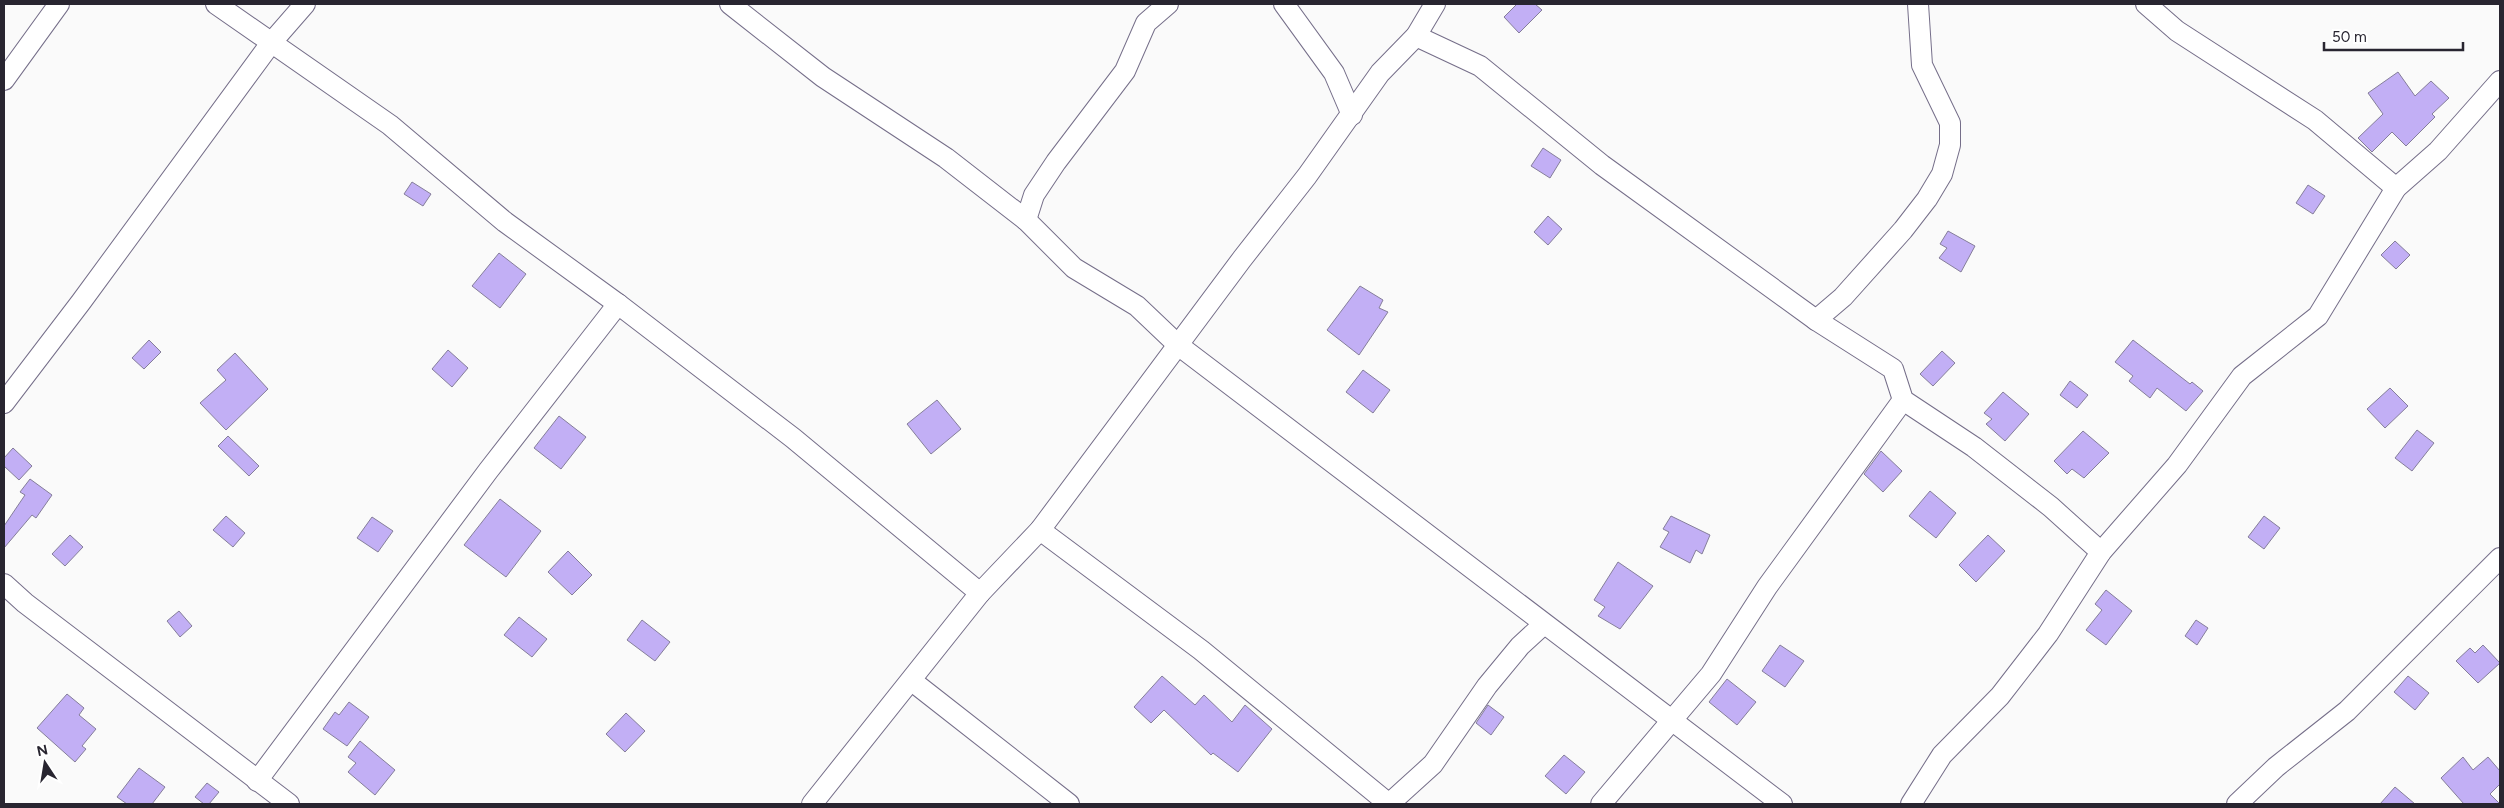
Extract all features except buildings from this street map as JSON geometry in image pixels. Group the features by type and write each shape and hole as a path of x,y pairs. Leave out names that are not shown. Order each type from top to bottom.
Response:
{"street":[{"path":"4,80 59,4"},
{"path":"216,4 390,125 505,222 618,304 793,438 980,593"},
{"path":"4,403 81,302 271,43 305,4"},
{"path":"730,4 823,77 946,158 1026,220 1074,268 1137,306 1178,344 1782,804"},
{"path":"1026,220 1034,195 1056,162 1125,71 1146,24 1168,4"},
{"path":"1284,4 1334,73 1352,115"},
{"path":"812,804 850,754 912,681 980,593 1040,530 1352,115 1380,73 1416,36 1435,4"},
{"path":"1816,320 1843,297 1903,230 1927,200 1942,174 1950,145 1950,123 1922,65 1918,4"},
{"path":"2146,4 2177,31 2315,120 2396,188"},
{"path":"1416,36 1480,66 1602,165 1816,320 1893,370 1903,400 1974,447 2052,508 2101,552"},
{"path":"1911,804 1942,755 2000,696 2042,642 2101,552 2177,465 2242,376 2318,316 2396,188 2438,151 2500,81"},
{"path":"257,781 488,471 618,304"},
{"path":"1601,804 1711,674 1767,587 1903,400"},
{"path":"1040,530 1202,650 1389,804 1433,764 1487,686 1520,646 1544,624"},
{"path":"2237,804 2276,766 2347,711 2500,558"},
{"path":"4,584 289,804"},
{"path":"912,681 1069,804"}]}
